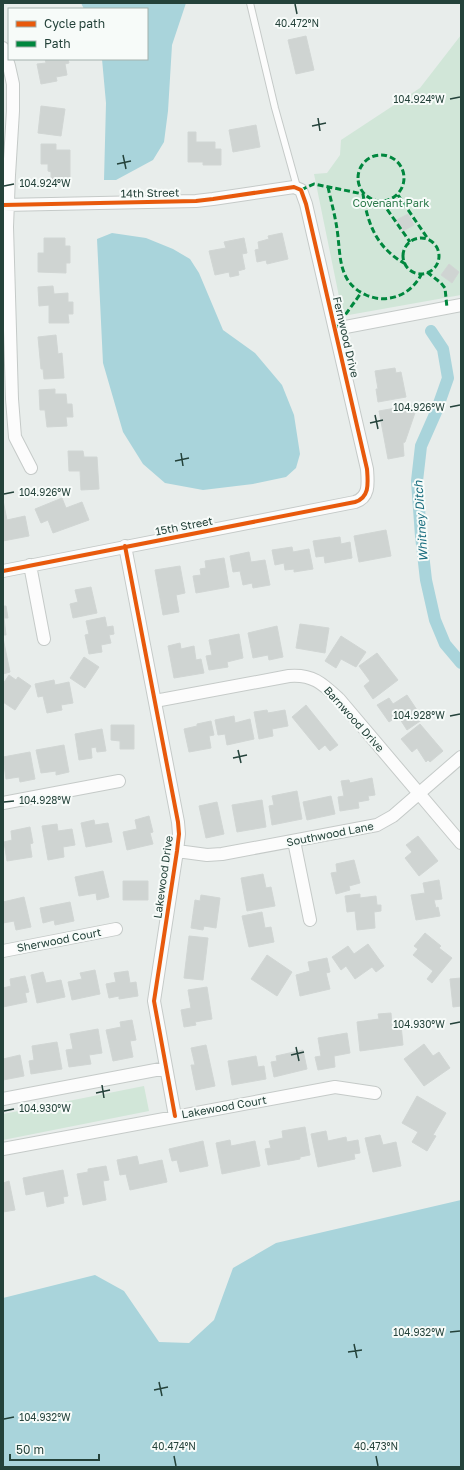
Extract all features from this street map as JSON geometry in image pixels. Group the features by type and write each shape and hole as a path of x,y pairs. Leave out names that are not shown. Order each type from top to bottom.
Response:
{"street":[{"path":"3,48 13,84 13,111 5,205 14,437 31,468"},
{"name":"14th Street","path":"5,205 196,201 297,187"},
{"name":"Fernwood Drive","path":"297,187 301,190 306,204 367,469 368,486 366,494"},
{"path":"335,329 461,305"},
{"name":"15th Street","path":"3,571 360,501 366,494"},
{"name":"Lakewood Drive","path":"125,546 178,822 179,834 177,851 154,1001 175,1116"},
{"path":"30,565 44,639"},
{"name":"Barnwood Drive","path":"155,701 289,676 312,678 324,684 339,700 461,843"},
{"name":"Southwood Lane","path":"177,851 207,856 377,826 393,816 461,757"},
{"path":"3,803 119,781"},
{"path":"294,841 310,920"},
{"name":"Sherwood Court","path":"3,951 116,929"},
{"path":"3,1099 166,1068"},
{"name":"Lakewood Court","path":"3,1149 335,1087 375,1093"}],"lane":[{"path":"250,3 275,108 297,187"}],"green space":[{"name":"Covenant Park","path":"461,35 461,295 343,316 314,174 327,173 340,155 341,140 420,88"},
{"path":"144,1086 149,1111 3,1140 3,1114"}],"water":[{"path":"81,3 186,3 172,45 168,111 164,142 153,160 116,180 104,180 106,103 102,60 148,60 148,8 84,8"},
{"path":"112,233 146,238 173,249 190,259 199,273 223,330 255,353 282,385 294,415 300,454 296,468 286,477 253,484 203,490 165,483 143,464 123,432 103,363 97,239"},
{"path":"461,1200 461,1467 3,1467 3,1298 95,1275 124,1291 159,1342 189,1343 214,1320 233,1268 276,1243"}],"building":[{"path":"306,36 314,70 296,74 288,40"},
{"path":"45,60 68,60 69,63 65,64 67,75 56,77 57,81 41,84 37,64 46,63"},
{"path":"41,106 65,109 61,136 38,133"},
{"path":"256,125 260,147 233,152 229,130"},
{"path":"188,132 196,132 196,142 215,142 215,149 221,149 221,165 203,165 203,162 188,162"},
{"path":"41,144 56,144 56,150 70,150 70,183 51,183 51,172 48,171 48,164 41,164"},
{"path":"408,214 414,225 403,231 396,220"},
{"path":"282,233 288,259 267,264 266,260 257,262 255,250 259,249 258,242 269,239 268,236"},
{"path":"44,238 65,238 65,246 70,246 70,263 66,263 66,273 38,272 38,253 44,253"},
{"path":"244,238 247,253 242,254 245,269 238,271 239,275 230,277 229,272 215,275 209,251 226,248 224,242"},
{"path":"449,264 459,272 452,283 441,275"},
{"path":"53,286 54,294 68,293 68,302 73,302 73,314 68,314 69,323 49,323 49,305 39,306 38,287"},
{"path":"56,335 58,354 62,353 64,378 44,379 43,369 41,369 38,337"},
{"path":"395,368 396,373 401,372 406,397 378,402 376,389 378,389 375,371"},
{"path":"55,389 55,394 66,394 67,404 72,404 73,417 66,417 67,426 47,427 45,410 40,410 39,390"},
{"path":"418,404 405,442 403,443 404,456 388,459 379,411"},
{"path":"68,451 83,451 84,457 97,457 99,489 81,490 80,471 69,471"},
{"path":"62,498 66,508 82,502 89,520 53,533 48,520 41,523 35,509"},
{"path":"3,500 7,520 25,516 29,536 3,541"},
{"path":"386,530 391,556 359,562 354,536"},
{"path":"340,537 341,544 350,542 352,558 325,563 324,556 316,557 313,541"},
{"path":"292,547 293,552 309,549 313,569 294,572 294,569 285,570 284,563 275,565 272,550"},
{"path":"249,552 251,562 265,560 270,585 253,588 252,583 243,585 240,571 233,572 230,556"},
{"path":"224,558 229,587 196,593 193,576 201,575 200,569 206,568 205,561"},
{"path":"180,566 185,593 176,595 179,612 163,615 155,570"},
{"path":"91,587 97,613 73,618 70,604 78,602 75,590"},
{"path":"3,606 6,606 8,618 4,618 6,635 3,635"},
{"path":"105,617 107,627 113,626 114,634 109,635 111,643 101,645 102,652 89,654 85,635 89,634 86,621"},
{"path":"300,624 329,628 325,653 296,648"},
{"path":"277,626 283,657 269,660 268,655 253,658 248,633"},
{"path":"239,634 243,658 227,662 228,667 209,670 206,656 212,655 209,640"},
{"path":"341,636 366,652 356,667 341,659 336,668 325,661"},
{"path":"3,638 10,672 3,674"},
{"path":"180,643 181,649 194,646 196,660 201,659 204,673 174,678 168,646"},
{"path":"377,653 398,680 373,699 364,686 370,681 359,666"},
{"path":"84,657 99,667 85,688 70,678"},
{"path":"9,675 16,680 18,677 31,686 15,710 3,702 3,684"},
{"path":"54,680 55,685 69,682 73,703 61,705 62,710 47,713 43,696 38,697 35,684"},
{"path":"407,695 423,719 407,730 398,716 389,722 377,705 389,698 393,704"},
{"path":"306,705 338,745 330,751 325,745 319,750 292,717"},
{"path":"267,710 268,713 285,710 288,726 272,729 273,736 259,739 254,712"},
{"path":"234,716 235,723 250,719 254,739 227,745 225,734 218,735 215,720"},
{"path":"211,721 214,735 209,736 211,748 189,752 184,729"},
{"path":"420,724 443,751 430,762 428,760 426,762 417,748 412,752 401,739"},
{"path":"111,725 134,725 134,749 120,749 120,741 111,740"},
{"path":"102,729 106,751 97,752 96,747 91,748 92,758 79,760 75,734"},
{"path":"64,745 69,772 56,775 56,771 41,773 36,750"},
{"path":"30,752 35,779 20,782 19,777 6,779 3,757"},
{"path":"372,778 375,795 368,796 369,800 358,802 359,808 340,811 338,797 344,796 341,781 349,780 350,783"},
{"path":"297,791 302,819 272,825 269,806 274,805 272,796"},
{"path":"331,796 335,814 307,820 303,802"},
{"path":"262,800 266,827 237,832 232,805"},
{"path":"217,802 224,834 206,838 199,806"},
{"path":"149,816 153,832 150,833 153,844 127,850 123,832 137,829 135,820"},
{"path":"94,820 95,825 108,823 112,842 86,847 81,823"},
{"path":"57,824 58,831 72,829 75,845 63,847 64,857 48,860 42,826"},
{"path":"30,827 33,843 30,844 32,857 7,861 4,842 12,840 11,831"},
{"path":"418,836 438,861 419,876 405,858 412,852 406,845"},
{"path":"354,860 360,883 349,886 350,890 336,894 331,873 337,872 336,864"},
{"path":"103,871 109,897 97,900 96,893 79,896 75,877"},
{"path":"263,874 266,888 271,887 275,906 247,911 241,878"},
{"path":"439,880 442,899 434,900 436,908 438,907 440,916 416,920 411,895 425,893 423,883"},
{"path":"123,881 148,881 148,900 123,900"},
{"path":"360,894 360,898 376,896 377,905 381,905 381,911 374,912 375,928 357,930 355,911 347,912 345,896"},
{"path":"201,895 220,898 216,928 204,926 203,930 191,928 195,900 200,901"},
{"path":"24,897 31,927 16,930 14,921 3,923 3,902"},
{"path":"70,902 74,921 55,925 54,920 43,923 40,908"},
{"path":"262,912 265,928 271,927 274,942 249,947 242,916"},
{"path":"425,933 441,946 439,948 452,958 432,983 427,979 433,971 413,955 418,949 414,946"},
{"path":"189,936 208,938 203,980 184,978"},
{"path":"368,944 384,966 376,972 372,967 355,979 346,966 341,970 332,957 348,946 354,954"},
{"path":"267,955 292,972 277,996 251,979"},
{"path":"327,958 330,972 326,973 330,989 300,996 296,975 310,971 308,962"},
{"path":"95,970 100,994 72,1000 68,982 82,979 80,973"},
{"path":"128,971 130,983 136,982 138,996 119,999 119,996 109,998 106,984 116,982 114,973"},
{"path":"43,972 46,983 61,980 65,997 37,1003 31,975"},
{"path":"25,976 29,992 25,993 27,1002 3,1007 3,988 11,986 10,979"},
{"path":"461,978 461,1006 453,1007 450,979"},
{"path":"207,987 212,1019 195,1022 196,1025 184,1027 181,1010 191,1008 188,990"},
{"path":"391,1013 392,1026 401,1025 403,1045 360,1051 357,1022 379,1019 378,1014"},
{"path":"132,1020 136,1040 130,1041 133,1057 113,1061 106,1030 121,1027 120,1022"},
{"path":"98,1029 102,1053 89,1055 91,1064 69,1067 66,1050 73,1049 70,1034"},
{"path":"347,1033 350,1053 334,1056 335,1067 318,1070 315,1057 321,1056 318,1038"},
{"path":"57,1042 62,1069 31,1074 29,1061 34,1060 32,1046"},
{"path":"424,1044 433,1056 439,1052 450,1068 424,1086 404,1059"},
{"path":"206,1045 215,1086 196,1090 191,1065 195,1065 191,1048"},
{"path":"303,1050 307,1069 274,1077 271,1062 277,1061 276,1056"},
{"path":"20,1055 24,1076 3,1080 3,1059"},
{"path":"256,1056 258,1067 264,1066 266,1079 232,1085 228,1061"},
{"path":"417,1096 446,1113 433,1135 436,1136 427,1151 412,1142 418,1132 402,1123"},
{"path":"305,1127 310,1155 300,1157 300,1159 268,1165 265,1149 271,1148 269,1141 283,1138 282,1131"},
{"path":"326,1131 328,1141 346,1137 347,1142 358,1140 360,1153 354,1154 355,1159 318,1167 311,1134"},
{"path":"380,1135 383,1145 396,1142 401,1166 373,1172 365,1138"},
{"path":"230,1140 231,1146 255,1141 260,1166 222,1174 216,1143"},
{"path":"203,1141 208,1166 180,1172 177,1160 172,1161 169,1149"},
{"path":"137,1156 139,1165 162,1160 167,1182 130,1190 126,1174 120,1175 117,1160"},
{"path":"106,1166 109,1180 103,1181 106,1200 83,1205 77,1174 88,1172 88,1169"},
{"path":"63,1170 68,1196 63,1197 64,1203 47,1207 44,1191 26,1195 23,1178"},
{"path":"9,1181 15,1210 3,1212 3,1183"}],"waterway":[{"name":"Whitney Ditch","path":"431,331 443,349 448,378 436,412 421,446 417,481 421,536 426,580 435,620 445,644 461,663"}],"marked path":[{"path":"376,155 386,155 398,161 403,169 404,178 403,187 398,195 390,200 376,201 368,198 361,191 358,183 358,173 361,165 368,158 376,155"},
{"path":"301,190 314,184 363,194 371,227 376,236 389,252 407,265"},
{"path":"328,187 336,224 342,267 350,283 366,295 384,299 405,293 413,286 422,273"},
{"path":"398,195 428,239"},
{"path":"382,202 410,242"},
{"path":"421,238 431,241 436,246 439,256 436,266 431,271 421,274 411,271 406,266 403,256 406,246 411,241 421,238"},
{"path":"427,272 445,288 447,308"},
{"path":"335,329 361,293"}],"cycle path":[{"path":"3,205 196,201 294,187 301,190 306,204 367,469 368,479 366,493 360,500 355,502 3,571"},
{"path":"125,546 178,822 179,834 177,851 154,1001 175,1116"}]}
